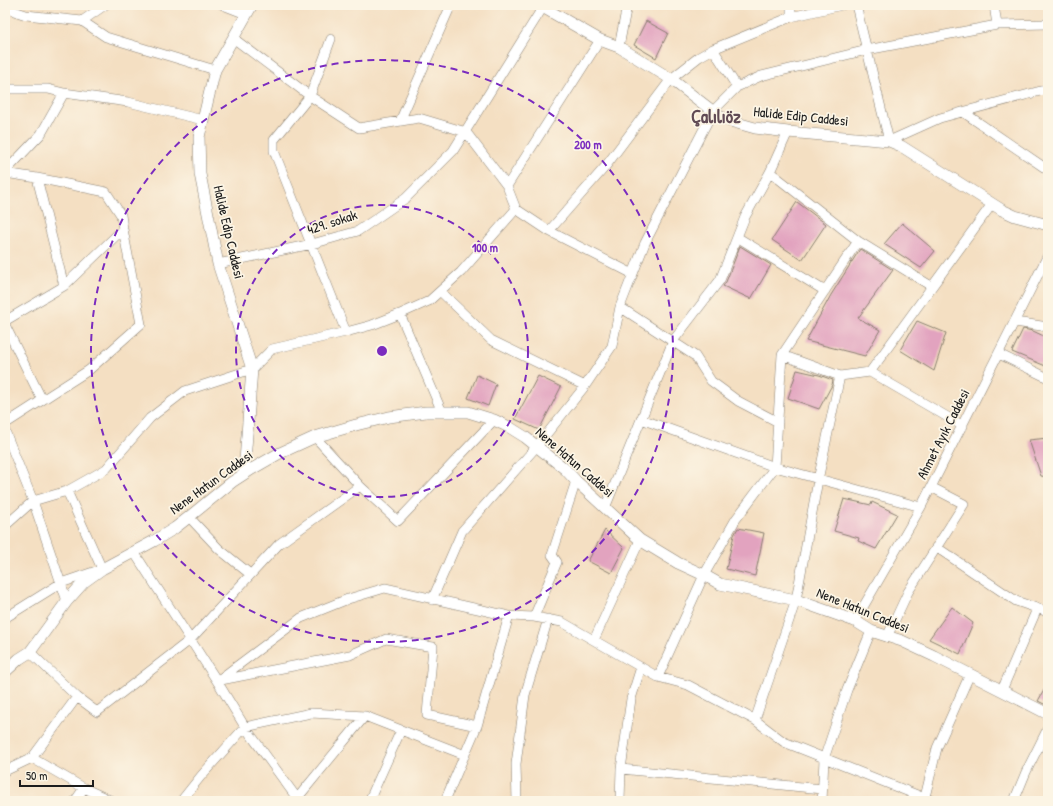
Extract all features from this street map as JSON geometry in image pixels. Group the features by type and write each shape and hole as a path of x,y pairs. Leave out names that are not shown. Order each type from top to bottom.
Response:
{"street":[{"path":"82,21 105,5"},
{"path":"223,5 249,9"},
{"path":"400,121 451,5"},
{"path":"619,47 627,5"},
{"path":"791,5 791,16"},
{"path":"549,231 605,167 671,80 699,57 712,49 791,16 842,5"},
{"path":"856,5 889,141 940,118 1048,89"},
{"path":"994,5 997,25"},
{"name":"Halide Edip Caddesi","path":"541,6 600,40 619,47 671,80 719,116 730,121 755,128 889,141 992,204 1016,216 1048,225"},
{"name":"429. sokak","path":"218,264 312,244 358,231 406,198 453,151 466,132 541,6"},
{"path":"5,8 26,15 82,21 106,37 215,70"},
{"name":"Halide Edip Caddesi","path":"244,474 252,369 218,264 200,174 199,137 215,70 249,9"},
{"path":"432,600 462,531 537,446 585,386 612,346 620,307 645,243 713,111 737,87 761,76 867,50 997,25 1048,24"},
{"path":"233,38 310,96 359,128 419,118 466,132 507,186 516,209 549,231 633,274"},
{"path":"331,39 310,96 274,140 274,151 346,332"},
{"path":"507,186 600,40"},
{"path":"712,49 737,87"},
{"path":"5,89 48,89 64,93 128,102 202,120"},
{"path":"5,173 41,134 64,93"},
{"path":"963,112 1048,170"},
{"path":"605,508 673,341 720,280 745,217 770,172 788,132"},
{"path":"770,172 858,241 931,286"},
{"path":"5,173 106,192 121,215 141,324 89,370 5,424"},
{"path":"37,178 64,286"},
{"path":"870,372 992,204"},
{"path":"5,526 34,501 67,491 106,469 150,418 185,391 252,369 272,350 372,325 429,301 461,272 516,209"},
{"path":"5,322 64,286 123,229"},
{"path":"737,237 825,291"},
{"path":"658,676 704,575 736,519 775,467 782,355 858,241"},
{"name":"Ahmet Ayık Caddesi","path":"855,621 921,508 1048,255"},
{"path":"440,290 491,340 585,386"},
{"path":"620,307 695,356 711,381 738,401 778,422"},
{"path":"400,314 442,412"},
{"path":"1015,322 1048,326"},
{"path":"5,325 42,400"},
{"path":"999,354 1048,378"},
{"path":"782,355 840,376 870,372 963,426"},
{"path":"755,720 796,600 818,480 840,376"},
{"name":"Nene Hatun Caddesi","path":"5,672 19,658 30,652 67,601 84,582 102,569 154,541 189,517 244,474 278,454 314,437 356,424 389,417 426,412 468,412 494,420 509,427 537,446 565,469 640,540 678,563 720,584 796,600 855,621 871,631 902,641 1048,714"},
{"path":"641,419 775,467 921,508"},
{"path":"314,437 360,486 398,521 494,420"},
{"path":"5,431 7,446 34,501 67,601"},
{"path":"534,617 557,562 552,555 576,481"},
{"path":"30,652 77,697 97,712 190,640 279,544 360,486"},
{"path":"887,636 908,592 964,504 931,487"},
{"path":"5,618 61,583 102,569 67,491"},
{"path":"189,517 219,549 250,574"},
{"path":"594,640 640,540"},
{"path":"936,547 1016,601 1048,612"},
{"path":"134,552 245,727 297,800 365,716"},
{"path":"217,681 301,618 348,599 384,588 432,600 509,616 534,617 562,622 658,676 688,685 755,720 784,742 927,800 937,748 970,674"},
{"path":"1002,690 1037,609"},
{"path":"446,801 477,726 509,616"},
{"path":"517,801 516,764 525,695 548,619"},
{"path":"822,801 824,759 847,690 871,631"},
{"path":"217,681 350,655 386,639 399,641 433,647 427,715 477,726"},
{"path":"620,801 621,769 631,699 641,667"},
{"path":"5,771 32,758 77,697"},
{"path":"180,801 245,727 311,713 365,716 465,755"},
{"path":"1014,801 1026,772 1048,728"},
{"path":"369,801 401,730"},
{"path":"32,758 84,788 112,801"},
{"path":"621,769 822,789"},
{"path":"75,801 84,788"}],"building":[{"path":"646,21 668,33 656,58 634,45"},
{"path":"797,202 826,224 802,260 772,240"},
{"path":"902,223 935,251 921,268 884,244"},
{"path":"740,246 771,265 751,299 723,286"},
{"path":"860,249 893,270 858,318 880,330 865,356 806,341 831,295"},
{"path":"917,321 946,333 934,371 900,350"},
{"path":"1023,329 1033,331 1048,338 1048,367 1012,352"},
{"path":"797,370 833,380 832,385 819,409 788,398"},
{"path":"477,375 496,384 488,406 468,398"},
{"path":"538,376 561,387 539,430 515,419"},
{"path":"1048,438 1048,477 1041,476 1029,440"},
{"path":"844,499 871,505 872,502 897,514 876,549 858,541 859,538 834,531"},
{"path":"738,528 764,533 755,576 726,569 734,535"},
{"path":"605,530 624,548 611,573 588,561"},
{"path":"952,607 973,623 960,654 929,639"},
{"path":"1048,683 1048,706 1038,701"}],"district":[{"name":"Çalılıöz","path":"716,117"}]}
